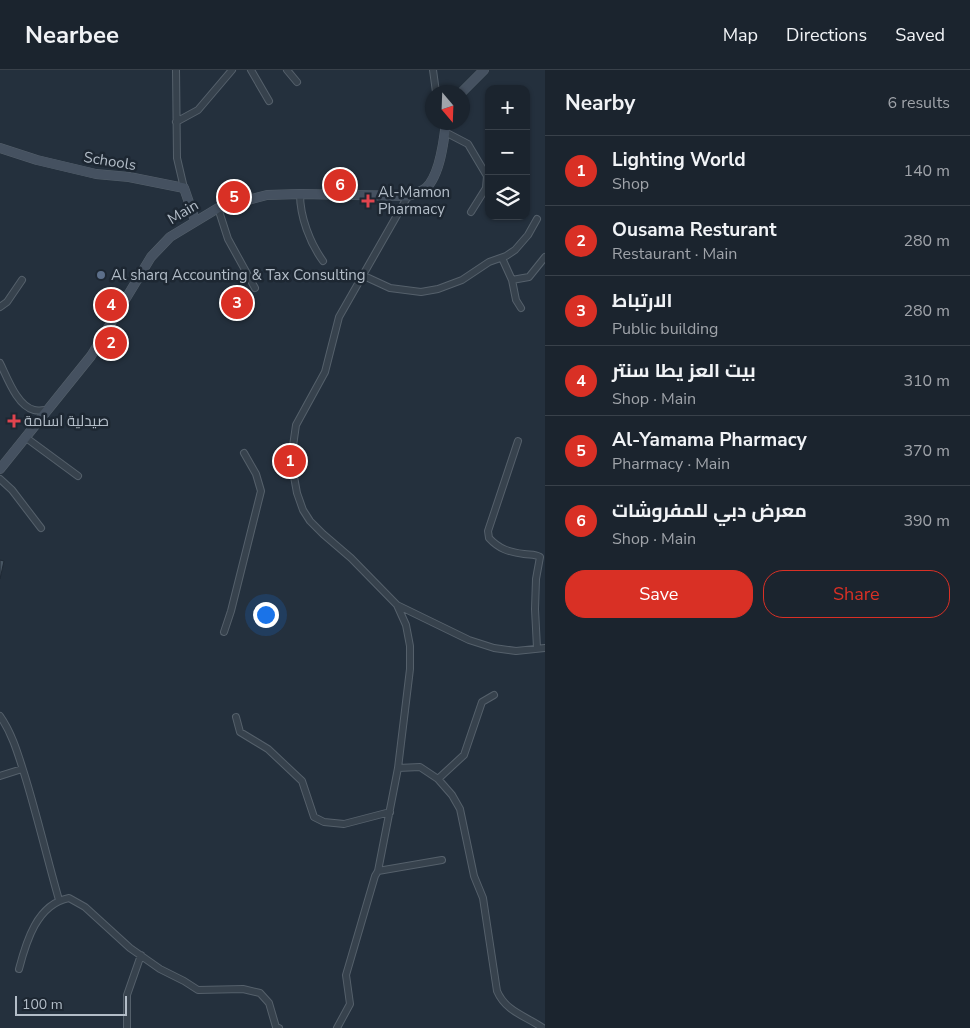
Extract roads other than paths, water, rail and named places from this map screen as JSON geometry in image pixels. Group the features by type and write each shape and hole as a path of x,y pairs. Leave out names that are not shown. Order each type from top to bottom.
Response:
{"main road":[{"path":"469,85 484,70"},
{"path":"408,196 426,188 433,178 438,167 445,132"},
{"name":"Schools","path":"0,148 37,160 96,174 129,177 184,188"},
{"path":"184,188 195,220"},
{"name":"Main","path":"0,469 90,356 151,257 170,237 195,220 218,208 267,195 408,196"}],"street":[{"path":"176,70 177,158 184,188"},
{"path":"176,122 198,110 232,70"},
{"path":"251,70 269,101"},
{"path":"288,70 297,82"},
{"path":"433,70 435,85"},
{"path":"445,132 468,144 487,176 486,188 471,212"},
{"path":"300,194 304,218 314,248 324,262"},
{"path":"408,196 339,317 325,372 296,425 292,453 292,471 297,492 303,510 310,521 351,558 397,605 469,640 494,648 516,651 545,648"},
{"path":"218,208 228,239 255,288"},
{"path":"364,276 390,288 421,292 438,289 462,280 489,262 502,258 515,250 528,235 537,219"},
{"path":"512,280 530,278 545,257"},
{"path":"502,258 512,280 516,300 522,308"},
{"path":"0,307 7,302 22,280"},
{"path":"0,364 14,391 24,404 33,410 46,410"},
{"path":"25,437 78,476"},
{"path":"518,440 488,531 489,538 496,546 506,552 540,557 536,579 535,609 537,648"},
{"path":"224,632 261,491 256,474 244,454"},
{"path":"0,479 12,490 42,528"},
{"path":"337,1028 350,1004 346,975 378,871 398,768 410,669 410,646 406,625 397,605"},
{"path":"438,779 464,755 482,702 494,695"},
{"path":"0,716 10,735 22,769 59,900"},
{"path":"236,717 240,732 268,749 302,781 314,817 324,822 344,824 390,812"},
{"path":"398,768 420,767 438,779 452,795 460,809 474,876 483,898 497,992 501,1002 543,1028"},
{"path":"0,776 22,769"},
{"path":"378,871 442,860"},
{"path":"19,969 32,930 45,911 59,900 70,898 85,907 141,956 198,990 243,989 260,993 269,1003 276,1027 280,1028"},
{"path":"127,1028 127,995 141,956"}],"place":[{"name":"معرض دبي للمفروشات","path":"340,185"},
{"name":"Al-Yamama Pharmacy","path":"234,197"},
{"name":"Al-Mamon Pharmacy","path":"368,201"},
{"name":"Al sharq Accounting & Tax Consulting","path":"101,275"},
{"name":"الارتباط","path":"237,303"},
{"name":"بيت العز يطا سنتر","path":"111,305"},
{"name":"Ousama Resturant","path":"111,343"},
{"name":"صيدلية اسامة","path":"14,421"},
{"name":"Lighting World","path":"290,461"}]}
